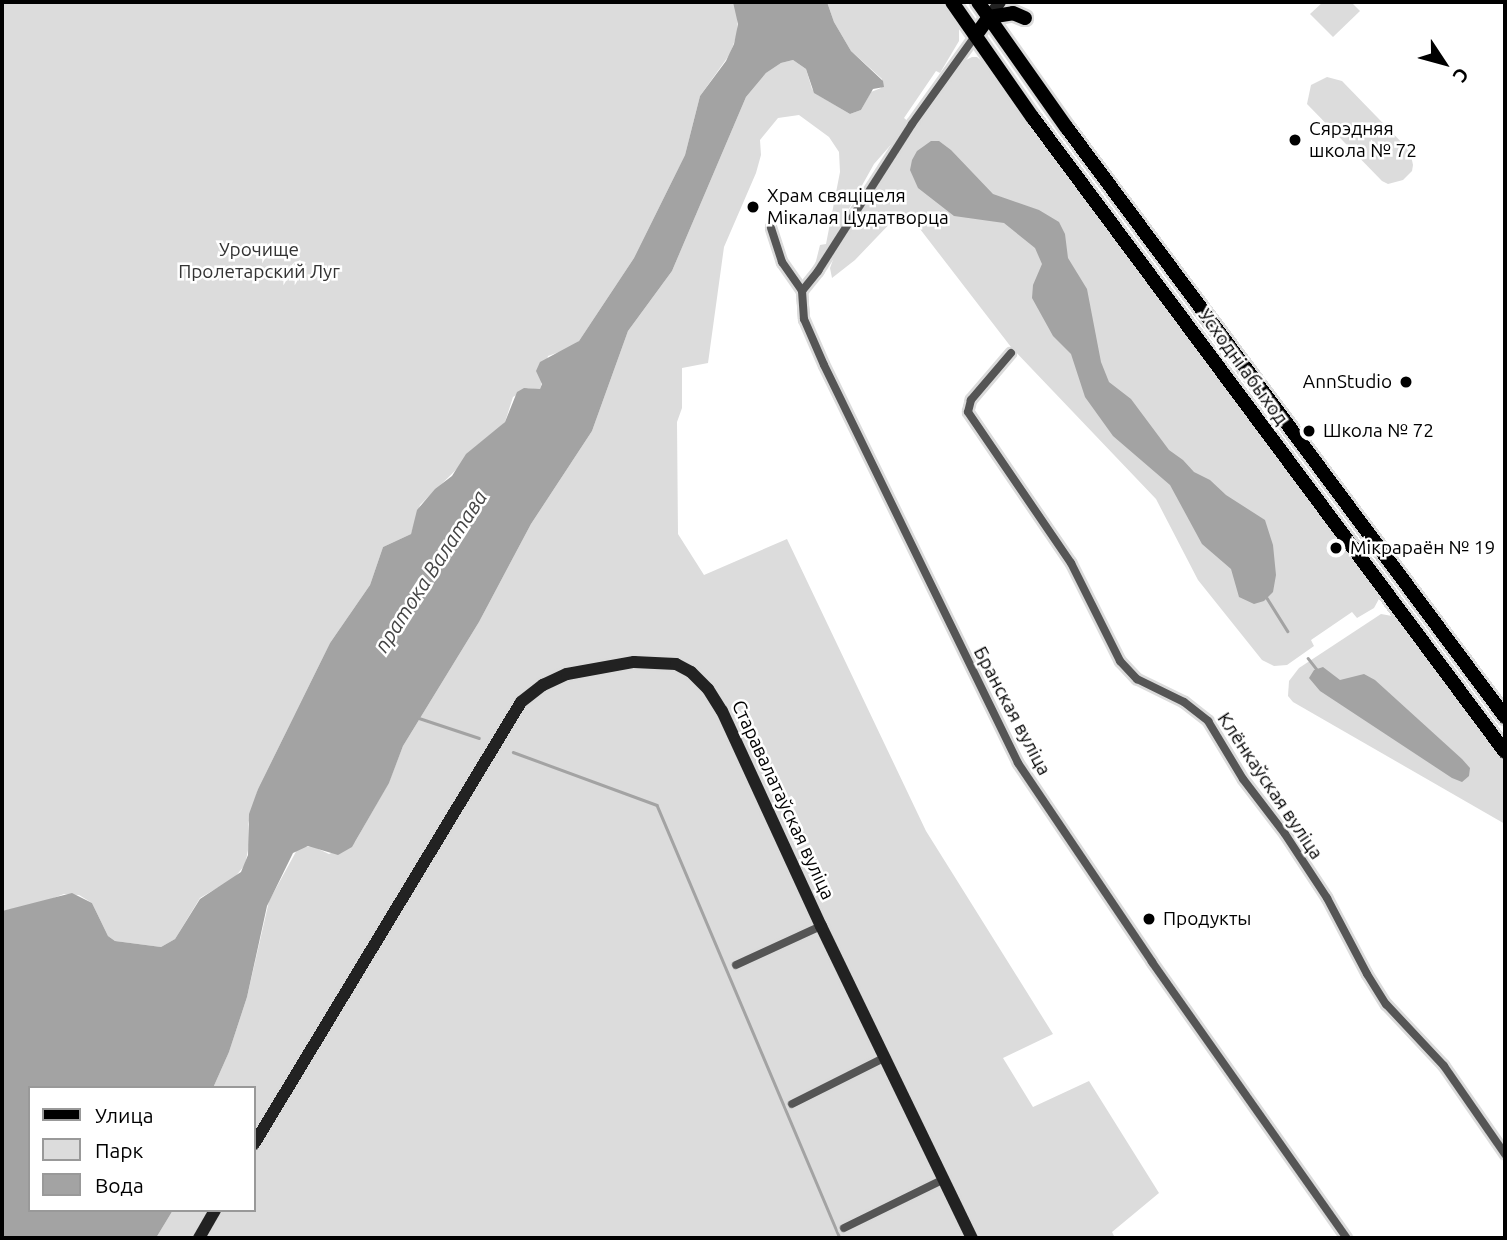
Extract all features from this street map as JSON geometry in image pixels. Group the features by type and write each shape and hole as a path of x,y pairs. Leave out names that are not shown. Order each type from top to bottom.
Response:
{"main road":[{"name":"Усходні абыход","path":"953,2 1033,118 1505,752"},
{"name":"Усходні абыход","path":"978,2 1067,128 1505,717"},
{"path":"976,35 989,17 1013,13 1025,18"}],"street":[{"path":"989,17 1000,2"},
{"path":"802,290 818,271 912,124 976,35"},
{"name":"Бранская вуліца","path":"771,228 782,262 802,290 804,319 820,356 1018,763 1144,951 1347,1238"},
{"name":"Клёнкаўская вуліца","path":"1011,353 971,400 968,412 1070,563 1120,662 1137,680 1184,702 1208,722 1243,779 1285,834 1327,898 1367,974 1387,1004 1444,1066 1505,1154"},
{"name":"Старавалатаўская вуліца","path":"256,1141 511,714 532,693 555,679 634,662 676,664 691,672 708,689 722,711 821,926 972,1238"},
{"path":"736,965 821,926"},
{"path":"792,1104 886,1057"},
{"path":"844,1228 942,1180"},
{"path":"199,1238 214,1212"}],"green space":[{"name":"Урочище Пролетарский Луг","path":"2,2 733,2 738,13 737,34 730,54 700,96 685,155 634,258 579,341 568,349 548,356 540,390 528,388 513,397 505,422 420,505 411,534 383,547 370,585 330,643 258,789 248,824 249,845 245,865 234,878 200,898 175,939 161,947 115,941 108,936 92,903 79,895 64,894 38,904 2,911"},
{"path":"827,2 943,2 959,26 959,41 940,73 936,71 904,118 910,123 874,164 813,273 820,245 826,244 840,172 839,152 829,137 799,115 778,118 760,140 761,155 756,173 724,247 708,363 682,368 682,408 677,422 678,534 704,575 787,539 926,831 1053,1034 1003,1058 1033,1107 1089,1081 1159,1193 1112,1232 1115,1238 156,1238 172,1212 256,1212 256,1086 214,1086 229,1052 247,997 269,901 298,848 312,846 329,854 355,842 389,782 403,746 479,622 531,524 592,431 628,331 672,271 746,97 766,73 781,63 793,60 806,69 812,89 818,95 850,114 861,110 871,92 881,88 882,79 851,51 834,22"},
{"path":"1323,2 1351,2 1360,11 1333,37 1310,14"},
{"path":"977,57 987,66 1380,597 1374,608 1357,618 1352,612 1311,640 1314,646 1287,665 1274,666 1262,660 1198,580 1156,499 1011,347 910,216 899,214 855,260 832,278 830,268 834,257 881,178 962,62"},
{"path":"1327,77 1342,81 1410,151 1412,171 1403,180 1388,184 1382,181 1307,104 1311,85"},
{"path":"1381,614 1392,616 1400,622 1505,759 1505,824 1293,702 1288,696 1289,681 1299,668"}],"water":[{"name":"пратока Валатава","path":"733,2 827,2 834,22 851,51 883,81 884,87 873,89 861,110 850,114 814,93 806,69 793,60 781,63 766,73 746,97 672,271 628,331 592,431 531,524 479,622 403,746 389,783 352,847 338,855 308,846 293,853 267,906 247,997 229,1052 214,1086 28,1086 28,1212 172,1212 156,1238 2,1238 2,911 72,893 92,903 108,936 115,941 161,947 175,939 200,899 241,872 248,855 249,814 258,789 330,643 370,585 383,547 411,534 417,510 435,489 452,476 466,454 505,422 517,392 524,388 540,389 542,384 536,371 540,362 579,341 634,258 685,155 700,96 726,61 734,44 738,24"},
{"path":"931,141 939,141 951,150 993,194 1039,210 1059,222 1065,234 1068,258 1087,289 1101,362 1109,382 1131,399 1169,450 1194,472 1210,480 1226,495 1265,520 1273,545 1276,575 1273,592 1264,601 1254,604 1239,597 1231,569 1202,544 1170,485 1113,436 1085,397 1071,354 1053,336 1032,298 1033,285 1042,264 1035,248 1004,223 954,216 918,188 910,170 912,160 917,151"},
{"path":"1323,667 1340,680 1364,674 1375,680 1462,759 1470,768 1469,776 1462,782 1452,778 1320,691 1309,678 1314,670"}],"waterway":[{"path":"1267,598 1288,631"},
{"path":"1308,658 1318,671"},
{"path":"419,718 479,738"},
{"path":"513,752 657,805 840,1238"}],"place":[{"name":"Сярэдняя школа № 72","path":"1295,140"},
{"name":"Храм свяціцеля Мікалая Цудатворца","path":"753,207"},
{"name":"AnnStudio","path":"1406,382"},
{"name":"Школа № 72","path":"1309,431"},
{"name":"Мікрараён № 19","path":"1336,548"},
{"name":"Продукты","path":"1149,919"}]}
